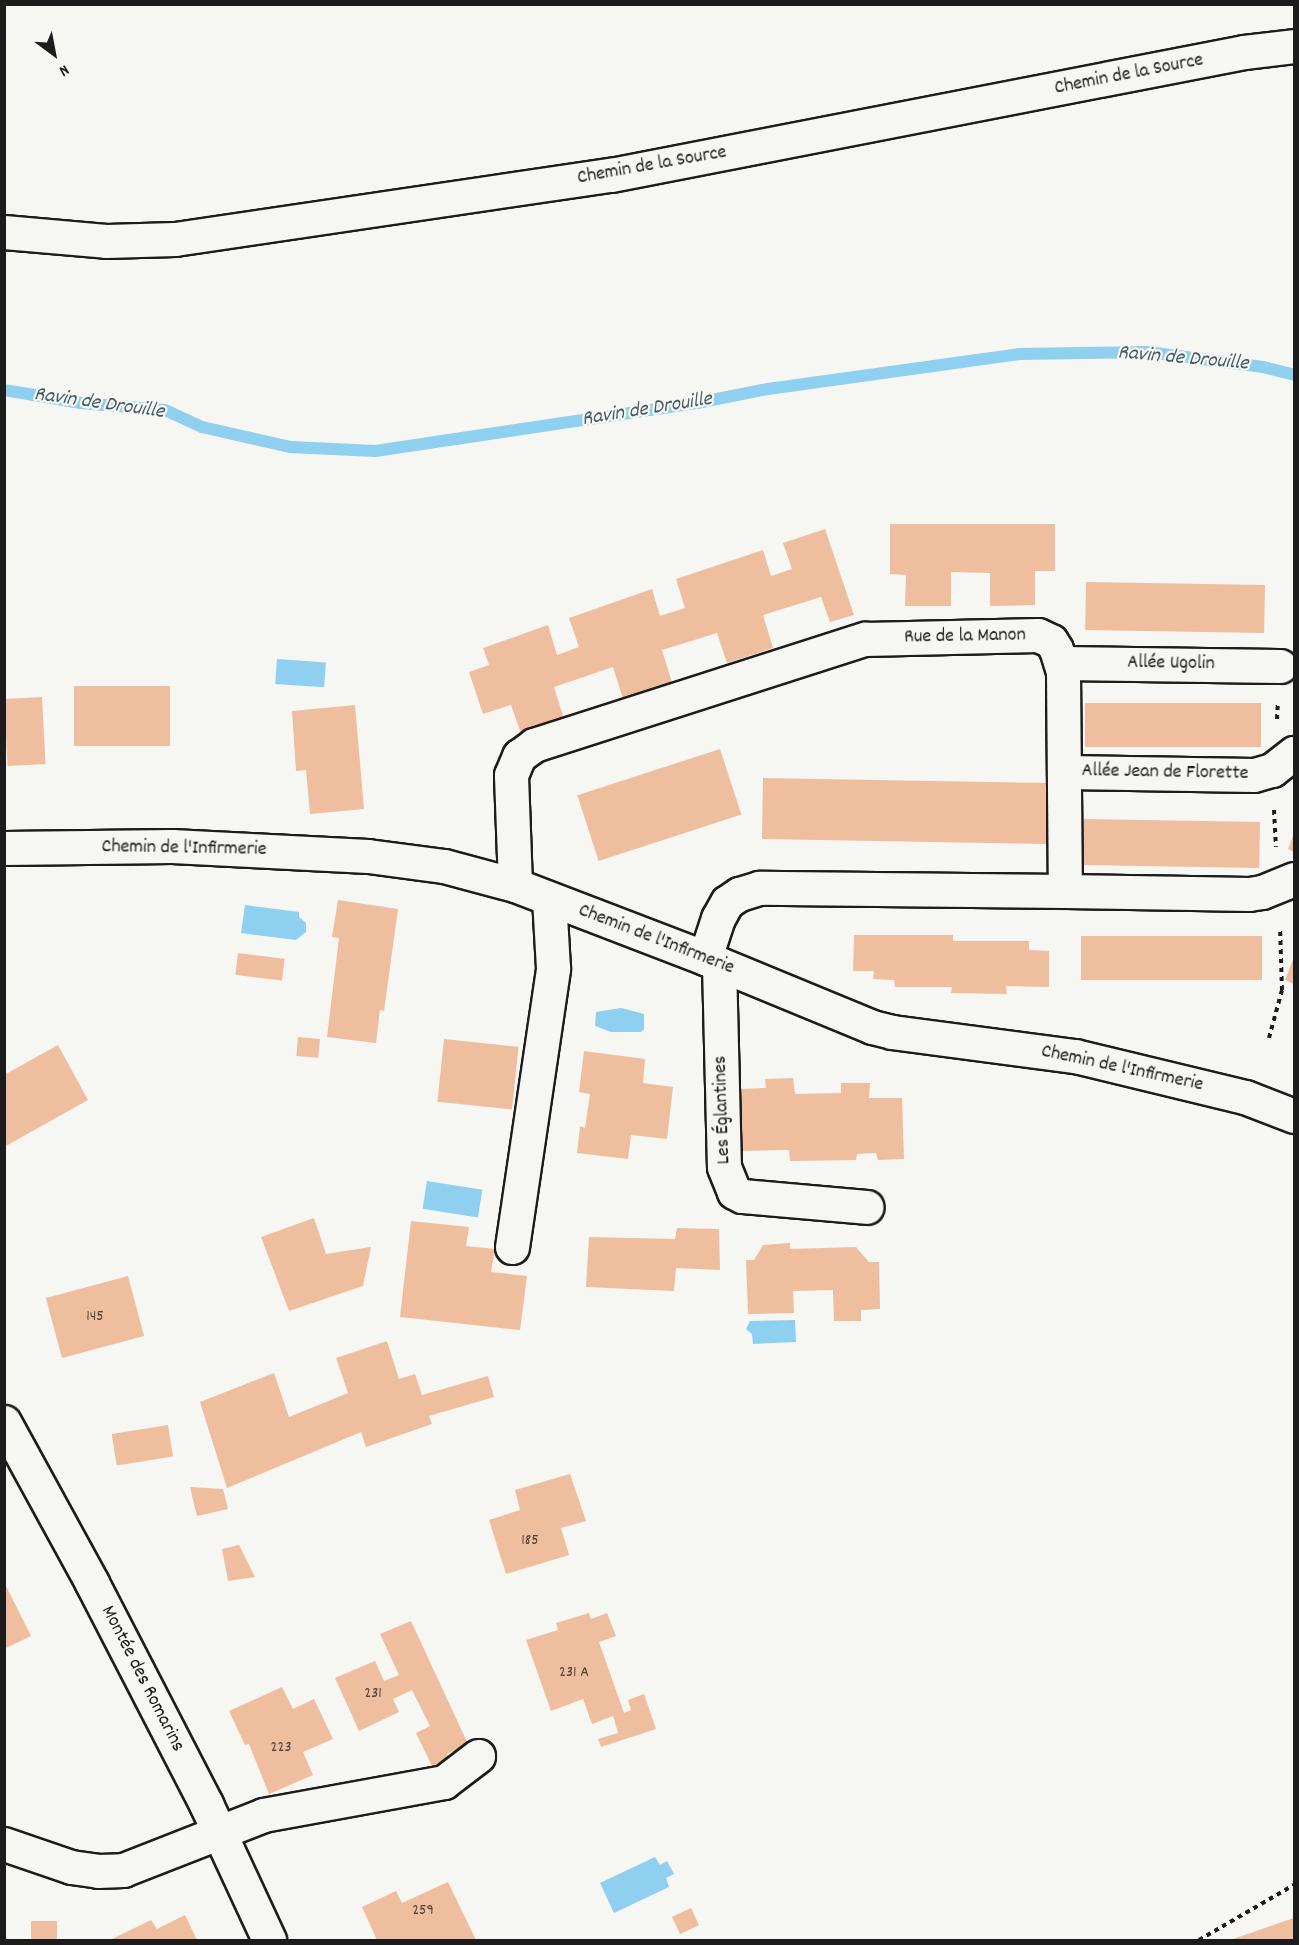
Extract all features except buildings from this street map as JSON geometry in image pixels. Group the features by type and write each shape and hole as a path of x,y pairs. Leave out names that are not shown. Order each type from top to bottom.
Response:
{"street":[{"name":"Chemin de la Source","path":"4,232 106,241 175,239 611,174 1244,52 1294,46"},
{"name":"Rue de la Manon","path":"515,885 511,775 519,756 546,740 865,639 1038,636 1051,641 1061,663"},
{"name":"Allée Ugolin","path":"1061,663 1280,666"},
{"path":"1061,663 1066,772 1065,891"},
{"name":"Allée Jean de Florette","path":"1066,772 1254,775 1272,770 1294,753"},
{"name":"Chemin de l'Infirmerie","path":"4,848 172,846 368,856 444,866 515,885 712,961 854,1021 892,1032 1076,1056 1245,1097 1294,1116"},
{"path":"712,961 727,902 739,894 759,888 1249,894 1262,892 1294,879"},
{"path":"512,1247 553,968 549,899"},
{"name":"Les Églantines","path":"712,961 724,1167 734,1192 742,1196 867,1207"},
{"name":"Montée des Romarins","path":"4,1422 92,1583 220,1834 269,1941"},
{"path":"4,1844 71,1867 98,1871 114,1870 148,1861 271,1812 436,1784 451,1778 478,1756"}],"path":[{"path":"1269,1038 1282,990 1281,939"},
{"path":"1199,1941 1294,1885"}],"water":[{"path":"277,659 326,662 324,687 275,684"},
{"path":"245,905 299,912 299,917 306,923 306,932 296,940 241,933"},
{"path":"621,1008 644,1014 644,1029 641,1032 611,1032 595,1026 596,1012"},
{"path":"427,1181 482,1190 478,1217 423,1209"},
{"path":"795,1320 796,1342 753,1344 752,1334 746,1329 750,1321"},
{"path":"655,1857 660,1865 667,1861 674,1874 666,1878 669,1887 614,1913 600,1883"}],"waterway":[{"name":"Ravin de Drouille","path":"4,390 81,403 165,410 202,427 290,447 375,451 697,403 768,389 1019,354 1147,352 1263,367 1294,375"}]}
